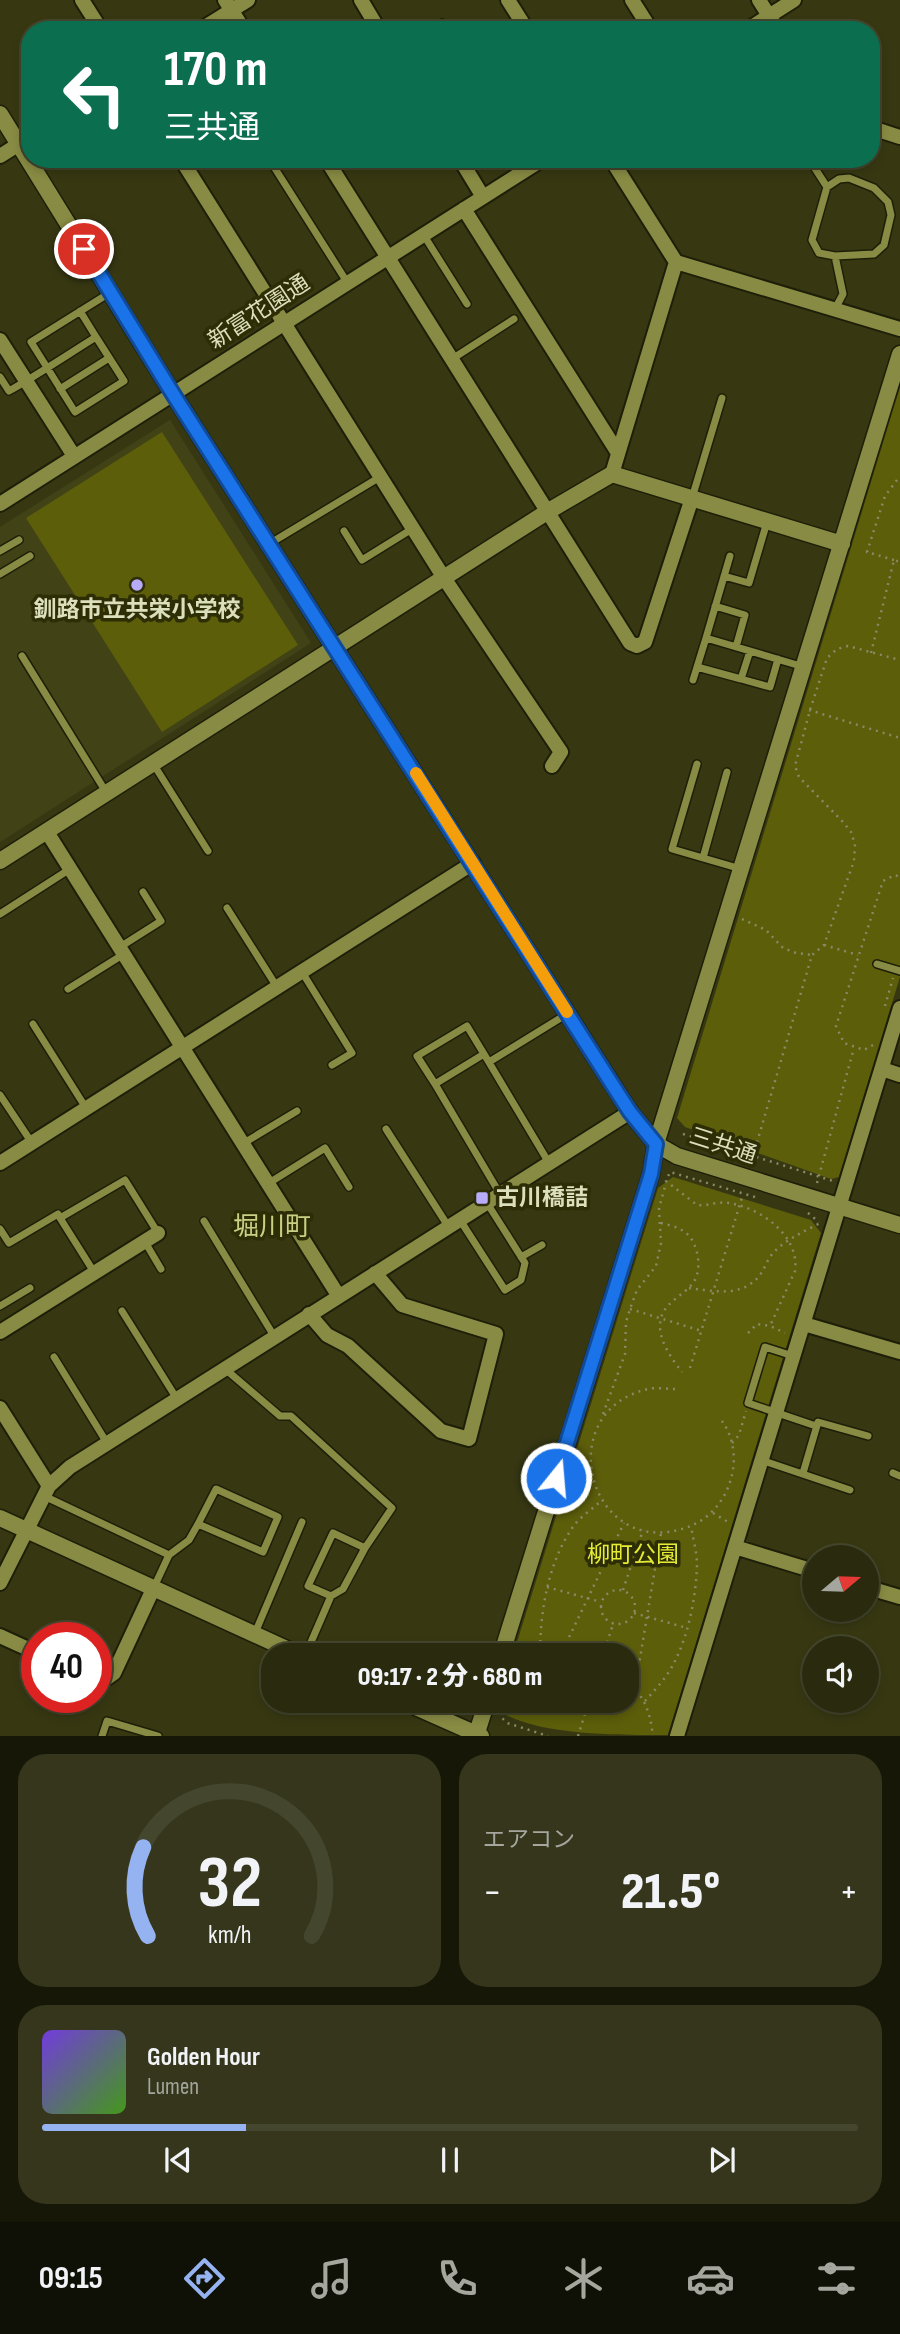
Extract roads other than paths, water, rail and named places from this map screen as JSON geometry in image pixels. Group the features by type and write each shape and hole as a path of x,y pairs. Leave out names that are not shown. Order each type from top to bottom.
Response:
{"street":[{"path":"82,0 95,21"},
{"path":"210,21 229,5 247,0"},
{"path":"361,0 372,21"},
{"path":"508,0 521,21"},
{"path":"632,0 645,21"},
{"path":"759,0 773,21"},
{"path":"760,21 794,0"},
{"path":"229,5 239,21"},
{"name":"三共通","path":"0,114 21,137"},
{"path":"880,131 900,137"},
{"path":"0,156 21,142"},
{"name":"三共通","path":"40,168 173,394 630,1112 656,1144 677,1156 900,1225"},
{"path":"187,168 444,578 561,752 552,766"},
{"path":"332,168 630,643 637,646 645,642 692,498"},
{"path":"465,168 483,197"},
{"name":"新富花園通","path":"0,504 528,168"},
{"path":"617,168 676,261 900,329"},
{"path":"464,209 618,453"},
{"path":"0,862 547,512 612,474 676,261"},
{"path":"0,340 74,456"},
{"path":"505,1643 659,1178 656,1144 900,354"},
{"path":"612,474 842,544"},
{"path":"47,832 184,1046 338,1295"},
{"path":"0,1163 473,863"},
{"path":"677,1735 900,1007"},
{"path":"882,1069 900,1075"},
{"path":"0,1583 46,1491 70,1467 630,1112"},
{"path":"0,1332 158,1233"},
{"path":"309,1314 327,1335 348,1346 441,1431 468,1439 496,1334 402,1305 375,1273"},
{"path":"804,1324 900,1352"},
{"path":"0,1408 46,1491"},
{"path":"0,1518 275,1643"},
{"path":"734,1547 802,1567"},
{"path":"112,1674 154,1587"},
{"path":"879,1591 900,1597"},
{"path":"0,1636 21,1646"},
{"path":"429,1713 478,1735 484,1713"}],"lane":[{"path":"275,168 347,282"},
{"path":"815,168 827,187"},
{"path":"849,178 874,188 888,202 891,215 884,245 874,254 835,256 819,253 812,240 827,187 839,179 849,178"},
{"path":"423,234 467,304"},
{"path":"835,256 843,293 835,310"},
{"path":"80,311 124,381 75,412 31,342 80,311 111,292"},
{"path":"452,359 514,319"},
{"path":"0,377 9,391 96,337"},
{"path":"60,389 109,358"},
{"path":"692,498 722,398"},
{"path":"269,544 381,477"},
{"path":"724,576 749,583 767,521"},
{"path":"344,531 362,560 413,528"},
{"path":"0,551 19,540"},
{"path":"0,574 30,556"},
{"path":"693,680 730,556"},
{"path":"715,606 745,615 736,647"},
{"path":"706,638 804,667"},
{"path":"741,679 750,651"},
{"path":"22,656 107,794"},
{"path":"697,667 770,687 778,659"},
{"path":"153,764 208,851"},
{"path":"697,764 672,849 741,869"},
{"path":"703,858 727,772"},
{"path":"0,914 71,869"},
{"path":"68,989 161,920 143,892"},
{"path":"227,908 277,987"},
{"path":"877,964 898,970"},
{"path":"302,971 352,1053 332,1065"},
{"path":"489,1062 568,1014"},
{"path":"33,1024 86,1108"},
{"path":"500,1194 417,1056 467,1026 549,1163"},
{"path":"435,1084 484,1054"},
{"path":"0,1094 32,1143"},
{"path":"244,1143 297,1111"},
{"path":"386,1129 505,1290 522,1280 526,1263 486,1202"},
{"path":"269,1184 325,1148 349,1187"},
{"path":"60,1218 125,1180 158,1233"},
{"path":"0,1228 9,1244 58,1214 94,1272"},
{"path":"204,1222 274,1336"},
{"path":"145,1241 161,1269"},
{"path":"521,1256 542,1245"},
{"path":"0,1306 30,1288"},
{"path":"122,1311 177,1399"},
{"path":"793,1356 765,1347 748,1403 816,1426"},
{"path":"54,1357 108,1443"},
{"path":"224,1368 280,1416 291,1416 393,1508 365,1548 343,1589 331,1596 309,1643"},
{"path":"803,1473 818,1422 868,1436"},
{"path":"761,1460 849,1490"},
{"path":"154,1587 169,1555 189,1539 216,1489 278,1517 263,1552 198,1524"},
{"path":"46,1491 169,1555"},
{"path":"255,1634 302,1522"},
{"path":"331,1596 308,1586 333,1533 365,1548"},
{"path":"102,1735 107,1721 158,1735"}],"place":[{"name":"釧路市立共栄小学校","path":"137,585"},
{"name":"古川橋詰","path":"482,1198"}],"district":[{"name":"堀川町","path":"272,1227"}],"park label":[{"name":"柳町公園","path":"633,1555"}]}
